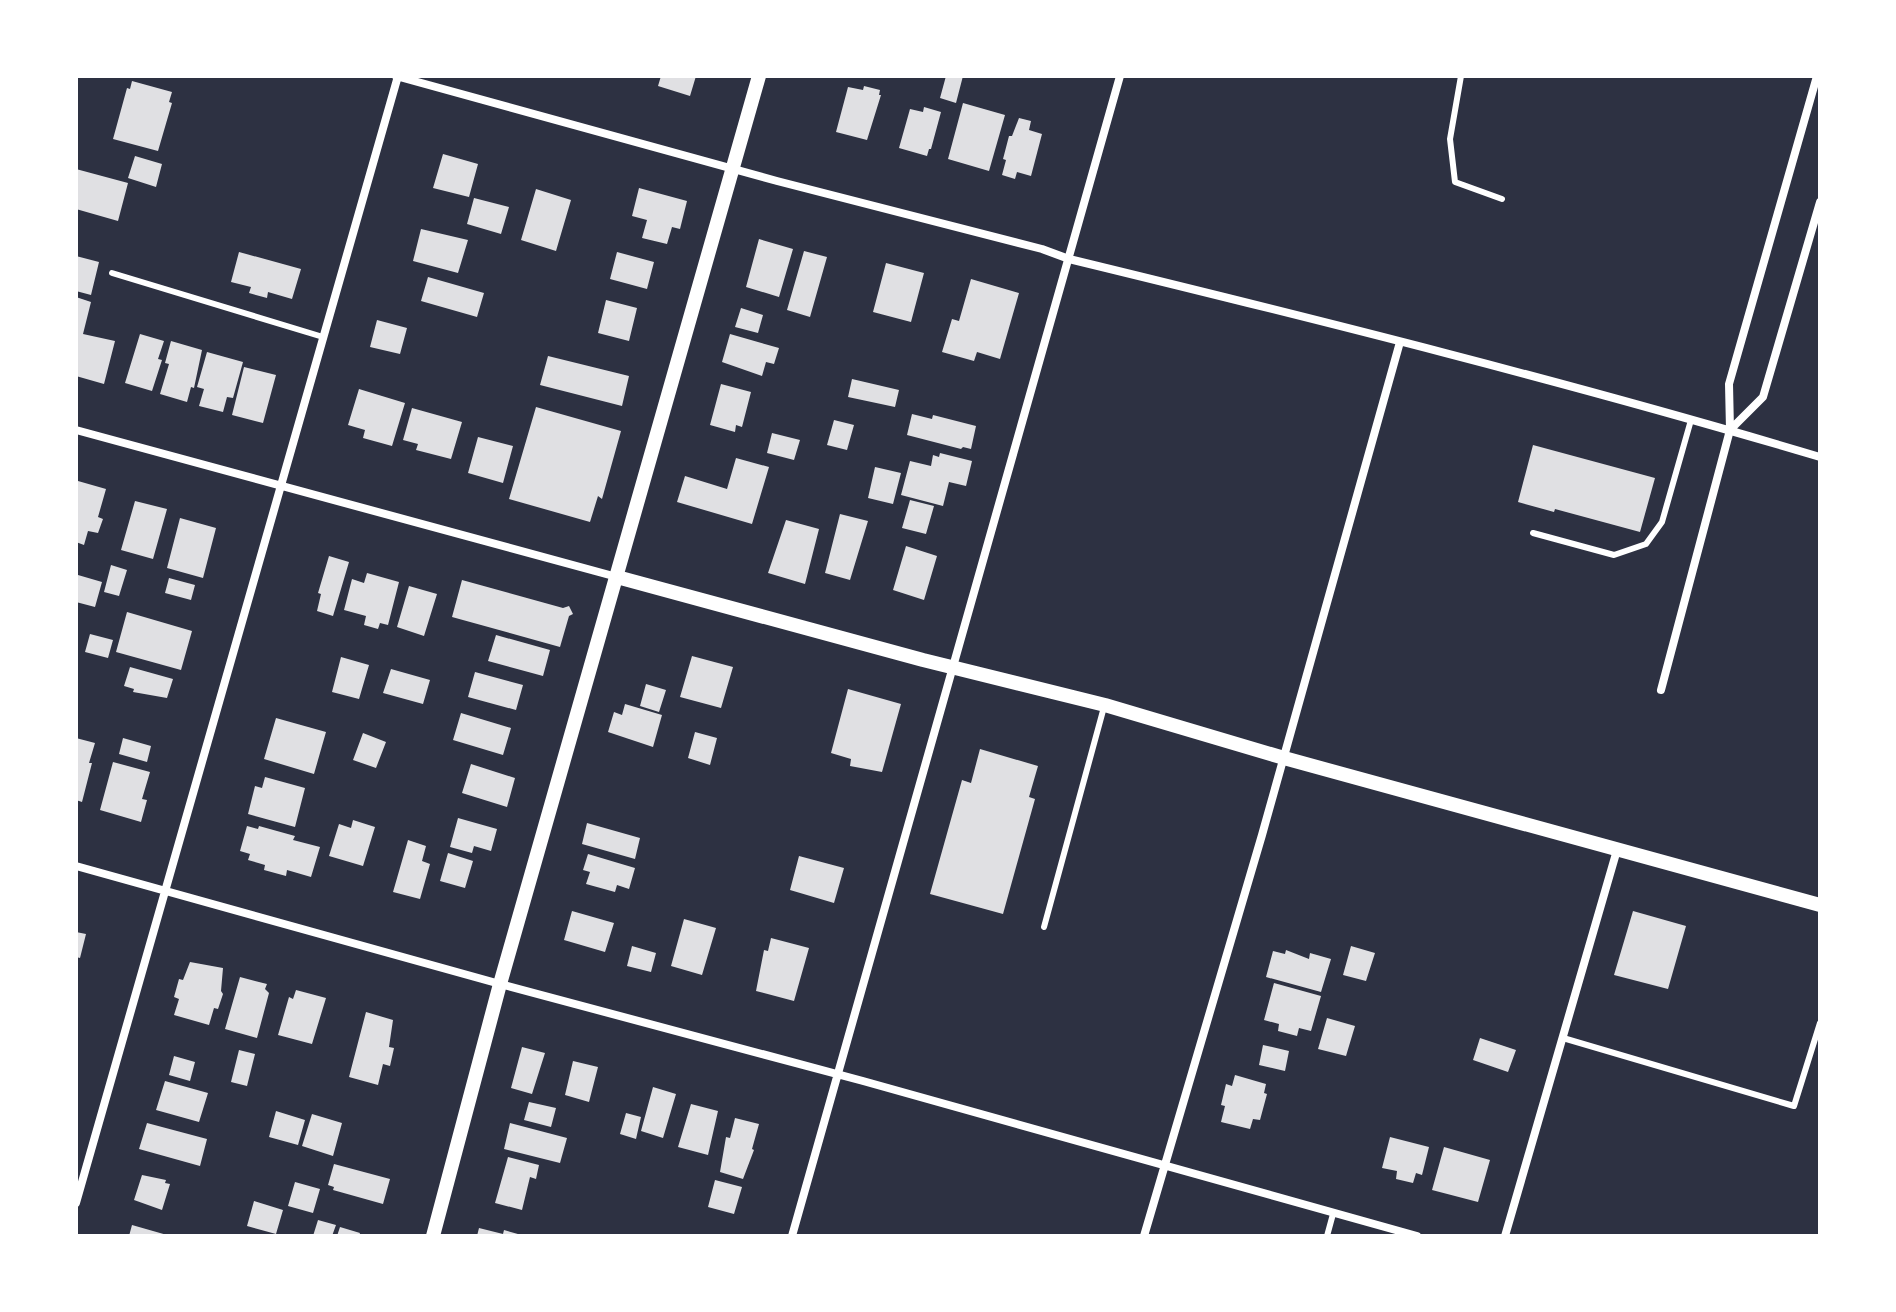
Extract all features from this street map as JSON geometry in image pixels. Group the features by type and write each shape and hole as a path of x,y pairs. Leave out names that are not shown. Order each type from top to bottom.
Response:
{"street":[{"path":"76,1203 397,76 733,169 1042,249 1069,259 1400,342 1820,457"},
{"path":"433,1236 500,984 759,76"},
{"path":"792,1236 1120,76"},
{"path":"1661,690 1730,430 1729,384 1817,76"},
{"path":"1730,430 1763,397 1820,202"},
{"path":"1144,1236 1284,758 1400,342"},
{"path":"76,430 953,667 1105,705 1284,758 1820,905"},
{"path":"1505,1236 1617,850"},
{"path":"76,866 500,984 840,1074 1417,1236"}],"lane":[{"path":"1461,76 1450,139 1455,182 1502,199"},
{"path":"1809,241 1820,244"},
{"path":"112,273 323,337"},
{"path":"1533,533 1614,555 1646,544 1662,522 1691,420"},
{"path":"1044,927 1105,705"},
{"path":"1563,1038 1794,1106 1820,1023"},
{"path":"1327,1236 1333,1214"}],"building":[{"path":"661,76 696,76 690,96 658,86"},
{"path":"946,76 963,76 956,103 940,98"},
{"path":"132,81 172,92 169,102 172,103 158,151 113,139 127,88 130,89"},
{"path":"864,86 880,90 881,95 867,140 836,132 848,87 863,90"},
{"path":"963,103 1005,115 989,171 948,159"},
{"path":"924,107 941,112 927,156 899,148 910,109 923,112"},
{"path":"1019,118 1031,121 1029,130 1042,134 1031,176 1017,172 1015,179 1002,175 1006,160 1003,159 1009,136 1012,136"},
{"path":"443,154 478,164 469,197 433,188"},
{"path":"135,156 162,164 156,187 128,178"},
{"path":"76,169 128,183 118,221 76,209"},
{"path":"639,188 687,201 680,229 672,227 667,244 642,238 647,220 632,216"},
{"path":"536,189 571,200 556,251 521,240"},
{"path":"474,198 509,207 501,234 467,224"},
{"path":"421,229 468,240 458,273 413,261"},
{"path":"759,239 793,249 779,297 746,287"},
{"path":"804,251 827,257 810,317 787,310"},
{"path":"239,252 301,269 292,299 268,292 267,298 249,293 251,287 231,282"},
{"path":"617,252 654,262 647,289 610,279"},
{"path":"76,256 99,262 91,295 76,291"},
{"path":"886,263 924,273 911,322 873,312"},
{"path":"428,277 484,293 477,317 421,301"},
{"path":"971,279 1019,293 1000,359 977,352 974,361 942,352 952,319 959,321"},
{"path":"76,297 91,302 83,334 115,341 104,384 76,376"},
{"path":"606,300 637,308 629,341 598,333"},
{"path":"741,308 763,315 758,333 735,327"},
{"path":"377,320 407,328 400,354 370,347"},
{"path":"140,334 164,341 158,359 162,360 152,391 125,383"},
{"path":"730,334 779,348 774,364 766,362 762,376 722,362"},
{"path":"171,341 202,350 194,388 191,387 187,402 160,394 169,364 165,363"},
{"path":"207,352 243,362 233,398 227,397 223,412 199,406 204,389 197,387"},
{"path":"548,356 629,376 622,406 540,385"},
{"path":"244,367 276,375 263,423 232,415"},
{"path":"852,379 899,390 895,407 848,397"},
{"path":"721,384 751,392 742,427 736,425 735,432 710,425"},
{"path":"359,389 405,403 392,446 363,438 365,430 348,425"},
{"path":"536,407 621,431 602,499 598,496 590,522 509,499"},
{"path":"412,408 462,422 451,459 416,450 418,444 403,440"},
{"path":"912,414 932,419 933,415 976,426 971,449 907,435"},
{"path":"834,420 854,425 847,450 827,445"},
{"path":"772,433 800,440 794,460 767,453"},
{"path":"478,437 513,446 503,483 468,473"},
{"path":"1533,445 1655,478 1640,532 1518,502"},
{"path":"940,453 972,461 966,486 949,482 943,506 901,495 910,461 931,466 933,455 939,457"},
{"path":"736,458 769,467 752,524 677,502 685,476 727,489"},
{"path":"875,467 901,473 893,504 868,498"},
{"path":"78,481 106,489 98,517 103,519 98,533 88,531 84,545 76,542"},
{"path":"910,500 934,506 926,534 902,528"},
{"path":"135,501 167,509 153,559 121,550"},
{"path":"840,514 868,521 850,580 825,573"},
{"path":"180,518 216,528 203,578 167,568"},
{"path":"786,520 819,529 805,584 768,573"},
{"path":"906,546 937,556 924,600 893,590"},
{"path":"329,556 349,562 333,616 317,611 321,594 318,593"},
{"path":"111,565 127,570 119,596 104,592"},
{"path":"367,573 399,582 388,625 380,623 378,629 364,625 366,616 344,610 352,579 364,583"},
{"path":"78,575 102,582 95,607 76,602"},
{"path":"169,578 195,585 191,600 165,593"},
{"path":"462,580 563,608 569,606 573,614 569,616 560,647 452,617"},
{"path":"409,586 437,594 424,636 397,627"},
{"path":"127,612 192,631 181,670 116,652"},
{"path":"90,634 113,640 108,658 85,652"},
{"path":"496,635 550,650 543,676 488,661"},
{"path":"692,656 733,667 721,708 680,697"},
{"path":"341,657 369,665 359,699 332,692"},
{"path":"130,667 173,679 167,698 133,692 134,689 124,686"},
{"path":"391,669 430,680 423,704 383,693"},
{"path":"475,672 523,685 516,710 468,697"},
{"path":"646,684 666,690 659,712 640,706"},
{"path":"848,689 901,704 882,772 850,766 851,759 831,753"},
{"path":"625,704 662,715 653,747 608,732 614,712 622,715"},
{"path":"461,713 511,728 503,755 453,740"},
{"path":"276,718 326,732 314,774 264,759"},
{"path":"695,732 717,738 710,765 688,758"},
{"path":"363,733 386,742 376,768 353,760"},
{"path":"76,738 95,743 82,802 76,800"},
{"path":"123,738 151,746 147,762 119,754"},
{"path":"980,749 1038,766 1029,797 1035,799 1003,914 930,894 962,780 971,783"},
{"path":"113,762 150,772 142,799 147,800 141,822 100,810"},
{"path":"471,764 515,778 507,807 462,793"},
{"path":"265,777 305,788 295,827 248,814 255,786 262,788"},
{"path":"458,818 497,829 491,851 474,846 472,853 450,847"},
{"path":"353,820 375,827 363,866 329,856 339,824 351,828"},
{"path":"587,823 640,838 635,859 582,844"},
{"path":"247,826 258,829 259,826 295,836 293,840 320,847 311,877 287,870 286,876 264,870 265,865 248,860 250,854 240,851"},
{"path":"408,840 426,846 422,861 430,864 420,899 393,892"},
{"path":"448,853 473,861 465,888 440,881"},
{"path":"588,854 635,868 629,889 617,885 615,892 586,884 590,872 583,870"},
{"path":"799,856 844,868 834,903 790,890"},
{"path":"572,911 614,923 605,952 564,940"},
{"path":"1633,911 1686,926 1668,989 1614,975"},
{"path":"684,919 716,928 702,975 671,966"},
{"path":"76,932 86,934 80,958 76,957"},
{"path":"771,938 809,948 794,1001 756,991 764,950 768,951"},
{"path":"632,946 656,953 651,972 627,966"},
{"path":"1351,946 1375,953 1366,981 1343,975"},
{"path":"1286,950 1309,959 1310,953 1331,959 1321,992 1266,977 1273,951 1285,954"},
{"path":"190,962 223,968 223,994 218,1009 214,1008 209,1025 174,1015 179,999 174,997 179,979 183,980"},
{"path":"240,977 267,984 265,989 269,993 257,1038 225,1029"},
{"path":"1274,983 1321,996 1311,1031 1299,1028 1297,1036 1278,1031 1279,1024 1264,1020"},
{"path":"296,990 326,998 312,1044 278,1035 289,997 293,999"},
{"path":"366,1012 393,1020 389,1047 394,1048 390,1066 383,1064 378,1085 349,1077"},
{"path":"1327,1018 1355,1026 1346,1056 1318,1049"},
{"path":"1480,1038 1516,1050 1508,1072 1473,1060"},
{"path":"1263,1045 1289,1051 1285,1071 1259,1065"},
{"path":"522,1047 545,1053 532,1094 511,1088"},
{"path":"239,1050 255,1054 247,1086 231,1082"},
{"path":"174,1056 195,1062 190,1081 169,1075"},
{"path":"573,1061 598,1067 589,1102 565,1095"},
{"path":"1235,1075 1266,1084 1264,1093 1267,1094 1260,1120 1253,1119 1250,1129 1221,1122 1226,1084 1232,1086"},
{"path":"165,1081 208,1093 199,1122 156,1110"},
{"path":"653,1087 676,1094 663,1138 641,1131"},
{"path":"529,1102 556,1108 551,1127 524,1120"},
{"path":"691,1104 718,1111 708,1155 678,1147"},
{"path":"276,1111 305,1120 298,1145 269,1137"},
{"path":"626,1113 641,1117 636,1139 620,1134"},
{"path":"312,1114 342,1123 333,1156 302,1146"},
{"path":"735,1118 759,1124 754,1150 743,1179 720,1172 726,1137 730,1138"},
{"path":"147,1123 207,1139 200,1166 139,1149"},
{"path":"510,1123 567,1138 560,1163 504,1149"},
{"path":"1390,1137 1429,1147 1422,1175 1416,1173 1413,1183 1396,1179 1397,1171 1382,1168"},
{"path":"1444,1147 1490,1160 1478,1202 1432,1190"},
{"path":"508,1157 539,1165 536,1179 530,1177 522,1210 495,1203"},
{"path":"334,1164 390,1179 383,1204 333,1190 334,1187 328,1185"},
{"path":"142,1175 166,1180 165,1183 170,1184 162,1210 134,1200"},
{"path":"715,1180 742,1187 734,1214 708,1207"},
{"path":"295,1182 320,1189 313,1213 288,1206"},
{"path":"254,1201 283,1210 276,1234 247,1226"},
{"path":"318,1220 336,1225 332,1236 313,1236"},
{"path":"132,1225 167,1235 167,1236 129,1236"},
{"path":"340,1227 360,1233 359,1236 337,1236"},
{"path":"479,1228 503,1234 504,1230 525,1236 477,1236"}]}
